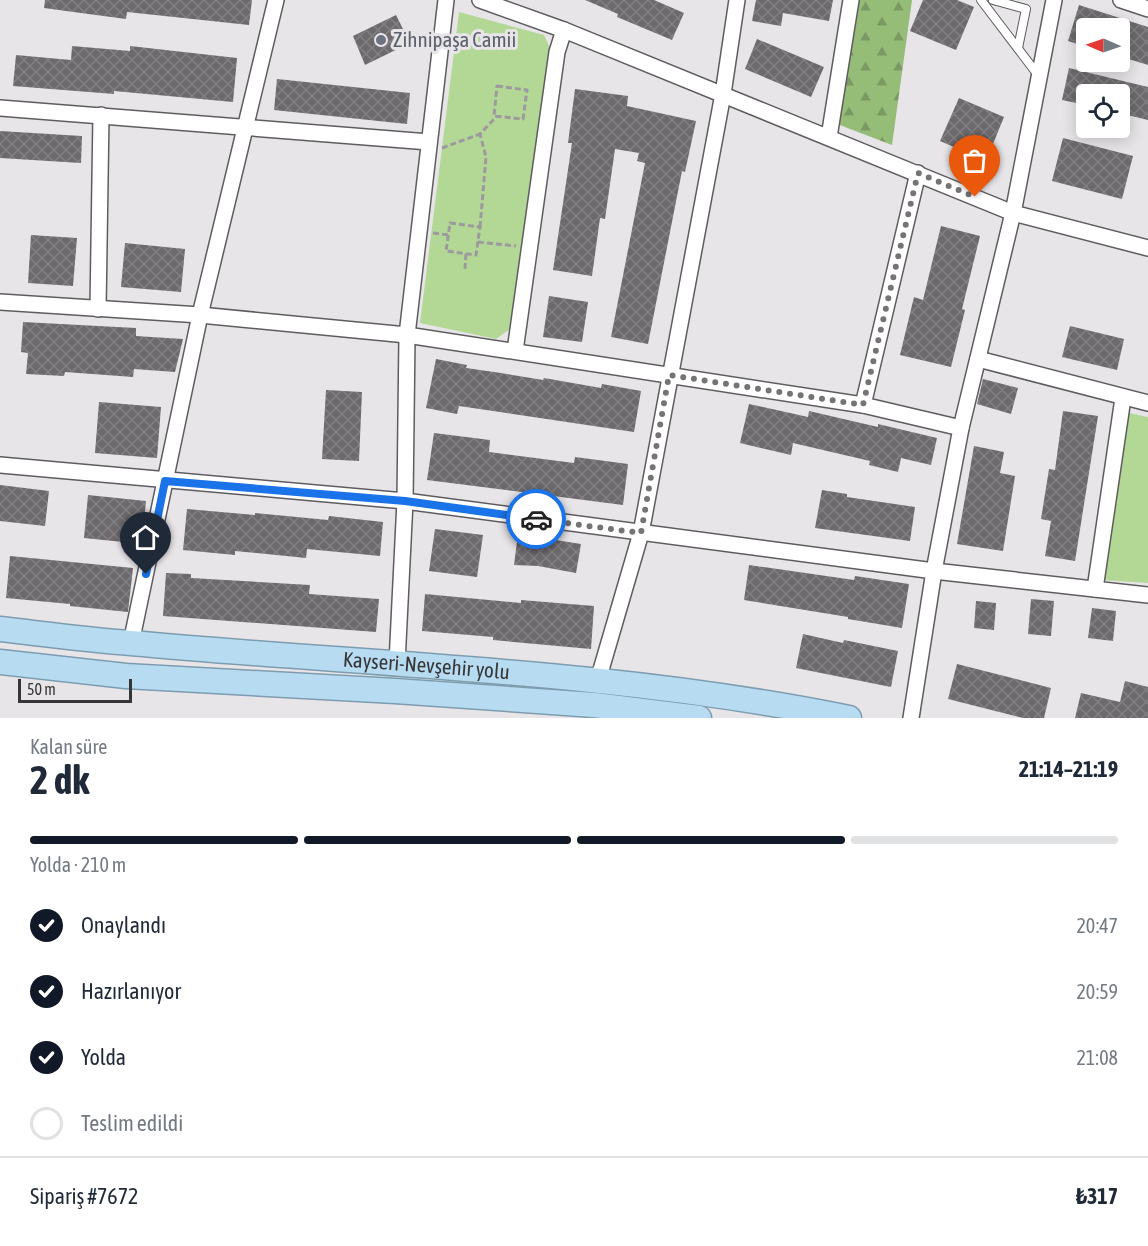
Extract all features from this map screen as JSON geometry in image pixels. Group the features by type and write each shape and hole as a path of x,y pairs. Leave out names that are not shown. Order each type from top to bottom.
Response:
{"highway":[{"name":"Kayseri-Nevşehir yolu","path":"0,629 131,643 598,680 705,693 849,718"},
{"name":"Kayseri-Nevşehir yolu","path":"0,662 126,676 594,705 699,718"}],"street":[{"path":"131,643 200,315 276,0"},
{"path":"397,663 405,501 407,335 446,0"},
{"path":"480,0 564,30 1013,213 1148,248"},
{"path":"598,680 641,533 723,94 737,0"},
{"path":"829,137 851,0"},
{"path":"911,718 934,571 961,428 1013,213 1054,0"},
{"path":"1121,0 1148,9"},
{"path":"515,351 558,52 564,30"},
{"path":"0,108 247,126 429,148"},
{"path":"98,309 101,115"},
{"path":"863,405 918,173"},
{"path":"0,302 200,315 407,335 863,405 961,428"},
{"path":"978,359 1148,403"},
{"path":"1095,589 1123,398"},
{"path":"0,465 405,501 934,571 1148,595"}],"lane":[{"path":"981,0 1039,76"},
{"path":"993,0 1026,9 1018,48"}],"path":[{"path":"497,86 527,90 524,119 497,116 494,116 497,86"},
{"path":"429,148 480,134 497,116"},
{"path":"480,134 486,157 480,227 476,255 446,251 450,223 480,227"},
{"path":"478,242 530,247"},
{"path":"465,269 466,253"}],"green space":[{"path":"857,0 912,0 892,145 837,124"},
{"path":"459,12 544,35 550,48 510,329 496,339 420,323"},
{"path":"1125,412 1148,417 1148,583 1102,580"}],"building":[{"path":"45,0 252,0 249,25 127,12 126,19 44,8"},
{"path":"585,0 654,0 684,13 672,40 617,17 618,14"},
{"path":"756,0 833,0 829,21 783,13 781,26 752,21"},
{"path":"923,0 957,0 974,7 956,50 910,31"},
{"path":"1079,5 1120,18 1076,18 1076,44 1068,41"},
{"name":"Zihnipaşa Camii","path":"396,15 410,43 365,65 353,36"},
{"path":"1130,21 1148,27 1148,65 1130,59"},
{"path":"757,39 824,67 811,97 745,69"},
{"path":"72,46 130,51 130,46 237,58 233,102 114,91 114,94 13,86 16,55 71,60"},
{"path":"1069,68 1076,70 1076,72 1086,72 1148,87 1148,120 1130,116 1130,84 1076,84 1076,103 1062,100"},
{"path":"277,79 410,93 407,124 274,110"},
{"path":"575,89 628,96 627,106 696,121 685,172 682,171 648,344 611,337 645,163 637,161 639,153 615,149 605,219 600,218 592,276 553,270 572,143 568,143"},
{"path":"959,98 1004,117 986,161 940,141"},
{"path":"0,131 82,136 81,163 0,158"},
{"path":"1063,138 1133,156 1122,199 1052,181"},
{"path":"941,226 980,236 951,367 900,355 914,297 923,300"},
{"path":"31,235 77,238 73,286 28,283"},
{"path":"125,243 185,249 181,292 121,287"},
{"path":"549,296 588,302 582,342 543,337"},
{"path":"23,322 136,328 136,336 183,339 175,372 134,369 133,377 65,372 64,376 26,374 28,353 21,352"},
{"path":"1070,326 1124,339 1117,370 1062,357"},
{"path":"436,359 467,365 466,368 601,388 602,384 641,391 634,432 459,406 457,414 426,408"},
{"path":"983,379 1018,388 1011,414 977,404"},
{"path":"326,390 362,392 359,461 322,459"},
{"path":"99,402 161,407 157,458 95,453"},
{"path":"749,404 808,417 809,411 937,438 931,465 901,458 898,472 869,465 870,461 793,443 791,455 740,443"},
{"path":"1063,411 1098,416 1075,561 1045,556 1051,521 1041,519 1049,469 1055,470"},
{"path":"434,433 490,440 489,452 574,463 575,457 628,464 623,505 427,480"},
{"path":"974,446 1004,452 1000,473 1015,476 1003,551 957,544"},
{"path":"0,485 49,491 45,526 0,521"},
{"path":"822,490 847,494 847,497 915,507 910,541 815,528"},
{"path":"88,495 146,501 142,544 84,538"},
{"path":"187,509 328,520 329,516 383,522 380,556 307,549 306,558 235,551 235,555 183,550"},
{"path":"435,529 483,535 477,577 429,571"},
{"path":"518,534 581,544 576,573 538,566 514,565"},
{"path":"10,556 133,568 128,612 6,598"},
{"path":"749,565 854,580 855,576 909,584 902,628 744,600"},
{"path":"166,573 191,574 191,578 310,585 309,594 379,599 376,632 163,616"},
{"path":"425,594 521,603 521,600 594,606 591,649 422,631"},
{"path":"1031,599 1054,601 1051,636 1028,634"},
{"path":"976,601 996,603 994,630 974,628"},
{"path":"1092,608 1116,611 1113,641 1088,638"},
{"path":"803,634 843,643 844,640 898,651 891,687 796,668"},
{"path":"957,664 1051,688 1044,718 1023,718 948,699"},
{"path":"1125,681 1148,687 1148,718 1075,718 1081,693 1120,702"}],"way so far":[{"path":"536,519 641,533 669,375 863,405 918,173 975,197"}],"place":[{"name":"Zihnipaşa Camii","path":"381,40"}],"route":[{"path":"146,574 165,481 405,501 536,519"}]}
